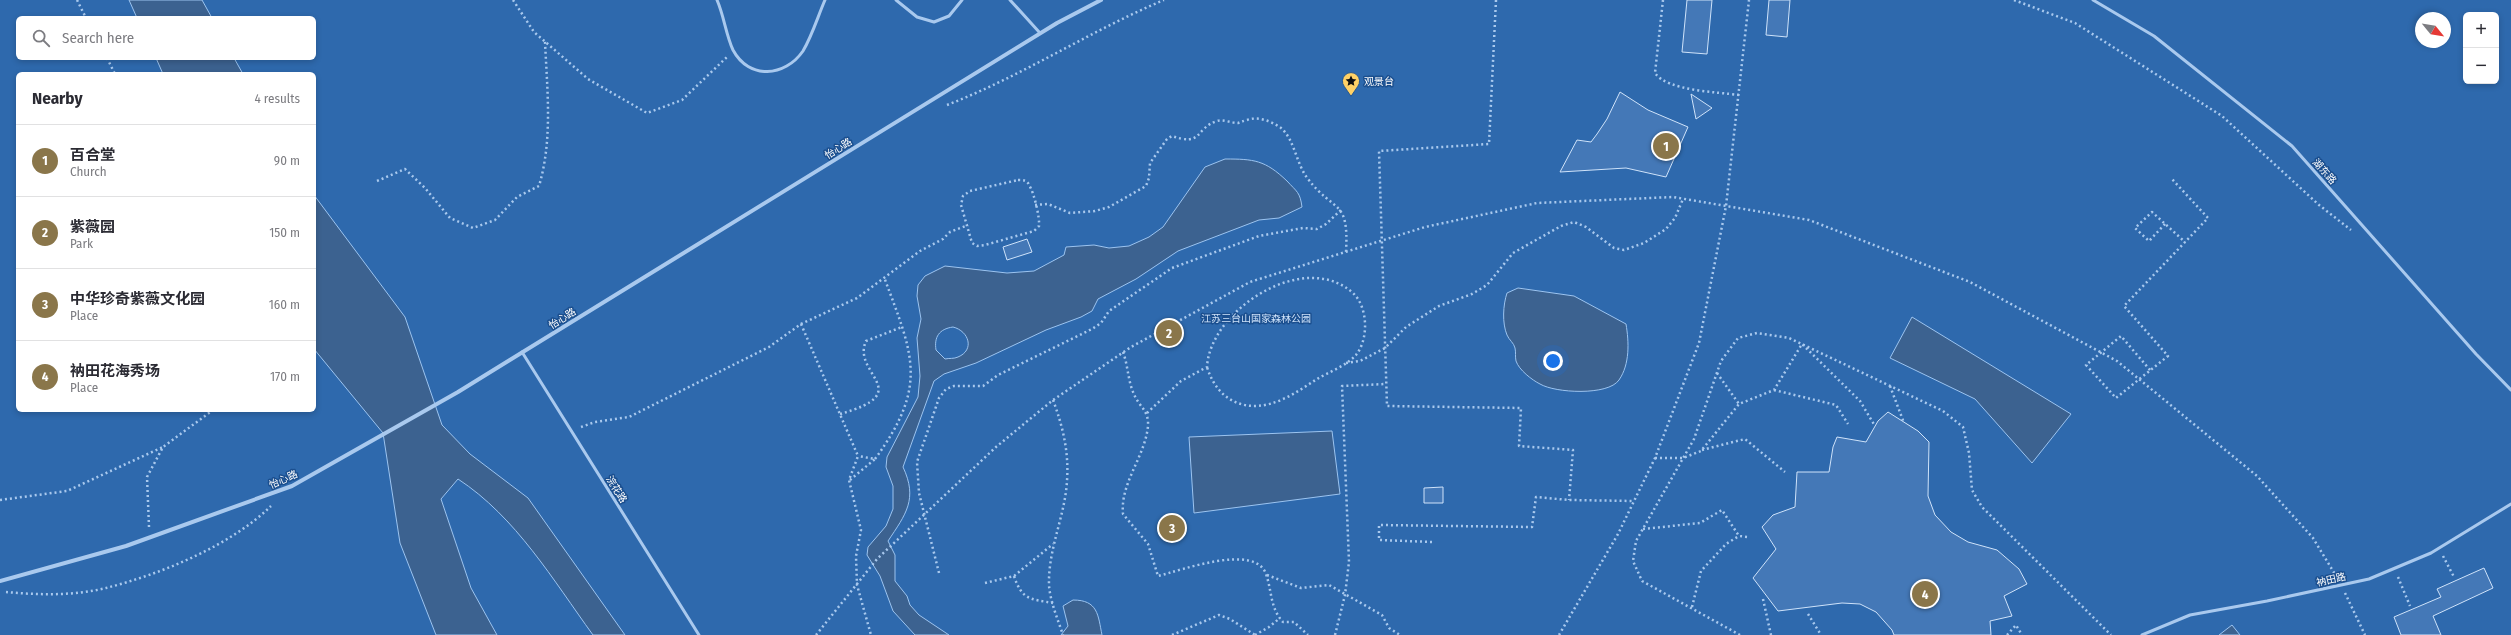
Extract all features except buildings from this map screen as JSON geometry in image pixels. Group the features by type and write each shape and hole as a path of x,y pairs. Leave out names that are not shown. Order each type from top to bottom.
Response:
{"street":[{"name":"怡心路","path":"0,581 126,546 292,486 458,392 1040,33 1101,0"}],"lane":[{"path":"718,0 734,50 749,68 758,72 777,70 792,63 803,50 825,0"},
{"path":"896,0 917,17 934,22 949,16 962,0"},
{"path":"1010,0 1040,33"},
{"name":"湖东路","path":"2093,0 2154,36 2292,146 2476,354 2511,390"},
{"name":"浣花路","path":"522,352 699,635"},
{"name":"衲田路","path":"2142,635 2190,614 2267,601 2369,578 2439,548 2511,504"}],"path":[{"path":"77,0 85,16"},
{"path":"513,0 534,32 588,79 647,113 682,100 734,50"},
{"path":"946,106 988,89 1128,15 1164,0"},
{"path":"1496,0 1489,144 1379,151 1387,406 1521,408 1519,446 1573,450 1569,500"},
{"path":"1663,0 1655,73 1660,80 1670,85 1738,95"},
{"path":"1559,635 1618,534 1655,458 1699,343 1726,206 1749,0"},
{"path":"2014,0 2075,24 2222,116 2319,205 2355,233"},
{"path":"377,181 405,169 425,188 450,218 473,228 495,220 517,197 539,186 545,167 548,127 545,41"},
{"path":"108,60 114,72"},
{"path":"1035,205 1048,204 1070,213 1095,211 1109,207 1146,186 1149,178 1150,163 1167,139 1172,136 1186,140 1196,138 1211,124 1219,120 1240,123 1255,118 1262,118 1281,128 1289,138 1298,164 1308,179 1342,210 1348,229 1346,252"},
{"path":"2150,370 2121,336 2086,365 2116,398 2168,356 2124,306 2208,218 2171,178"},
{"path":"1024,180 1030,185 1035,205 1039,226 1034,231 977,246 972,243 961,205 963,196 970,191 1024,180"},
{"path":"816,635 877,559 996,447 1053,400 1124,352 1185,315 1250,282 1426,227 1537,203 1673,197 1809,220 1970,282 2117,361 2257,476 2313,538 2342,585 2365,635"},
{"path":"1346,363 1360,361 1385,348 1406,327 1438,306 1472,294 1487,285 1513,253 1561,226 1574,222 1586,227 1614,248 1624,250 1644,243 1666,229 1683,199"},
{"path":"939,573 919,493 916,462 939,398 946,389 964,385 983,386 998,375 1092,329 1101,323 1110,311 1172,268 1259,236 1303,228 1316,229 1326,224 1342,210"},
{"path":"2164,224 2149,241 2135,228 2152,212 2185,242"},
{"path":"571,431 595,422 617,420 638,413 769,347 801,324 857,298 920,251 944,239 950,232 968,225"},
{"path":"849,480 875,459 886,444 902,414 912,381 909,350 884,277"},
{"path":"1302,278 1325,280 1343,286 1361,303 1364,314 1362,343 1356,355 1346,363 1283,399 1259,405 1243,405 1231,401 1218,391 1211,380 1207,367 1208,356 1213,343 1226,324 1256,296 1278,283 1302,278"},
{"path":"801,324 858,456 849,480 860,530 856,556 856,585 871,635"},
{"path":"840,414 871,403 878,392 878,381 864,358 862,350 866,341 902,327"},
{"path":"1740,635 1692,607 1642,581 1633,561 1636,541 1694,439 1721,361 1738,338 1757,333 1789,338 1943,411 1963,427 1972,490 1982,507 2111,635"},
{"path":"1774,390 1802,344"},
{"path":"1802,344 1860,401 1875,426"},
{"path":"1124,352 1134,394 1147,413 1148,427 1140,457 1124,494 1122,504 1123,514 1148,544 1158,576 1223,560 1251,560 1261,564 1266,575 1273,606 1283,622 1294,622 1308,635"},
{"path":"1147,413 1181,381 1207,367"},
{"path":"1717,373 1739,404"},
{"path":"1335,635 1345,595 1349,562 1342,386 1386,384"},
{"path":"1890,386 1904,423"},
{"path":"1701,451 1739,404 1774,390 1836,405 1848,424"},
{"path":"1053,400 1063,428 1067,455 1067,482 1054,544 1049,587 1064,635"},
{"path":"0,500 66,491 163,447 209,412"},
{"path":"1655,458 1683,458 1701,451 1746,439 1786,472"},
{"path":"150,538 147,477 163,447"},
{"path":"858,456 875,459"},
{"path":"1432,542 1379,540 1379,525 1532,526 1536,497 1569,500 1634,501"},
{"path":"0,591 41,595 105,588 189,560 258,519 275,503"},
{"path":"1643,529 1700,523 1722,510 1739,536"},
{"path":"1692,607 1702,571 1726,544 1739,536 1748,537"},
{"path":"985,583 1014,576 1054,544"},
{"path":"2439,548 2454,577"},
{"path":"2394,568 2410,606"},
{"path":"1266,575 1301,588 1329,585 1382,616 1389,628 1400,635"},
{"path":"1014,576 1019,590 1029,599 1053,603"},
{"path":"1763,599 1772,635"},
{"path":"1808,614 1821,635"},
{"path":"1172,635 1219,616 1230,619 1255,635 1269,627 1280,618"},
{"path":"2007,635 2016,625 2022,635"}],"green space":[{"name":"江苏三台山国家森林公园","path":"0,0 2511,0 2511,635 0,635"}],"shaded area":[{"path":"129,0 202,0 211,16 136,16"},
{"path":"157,60 235,60 242,72 162,72"},
{"path":"1225,159 1244,159 1259,162 1279,174 1296,190 1302,207 1279,218 1259,220 1178,251 1136,279 1098,299 1092,311 1081,317 1046,330 976,363 944,374 934,381 903,467 910,488 908,506 900,523 888,541 895,555 895,581 907,596 910,605 919,615 949,635 915,635 893,611 880,576 867,555 868,547 886,526 893,509 893,486 886,467 887,457 918,397 920,376 917,338 921,319 917,296 918,285 925,276 945,266 1007,273 1034,271 1064,255 1066,247 1094,245 1109,248 1129,246 1149,237 1163,227 1205,167","holes":["953,327 963,332 968,341 967,350 958,357 945,359 936,350 938,334 948,328"]},
{"path":"316,198 405,317 442,425 470,454 528,498 625,635 593,635 548,571 516,531 479,494 458,479 441,499 471,588 497,635 436,635 400,543 383,433 316,351"},
{"path":"1518,288 1574,296 1626,324 1628,353 1623,374 1619,380 1613,385 1604,389 1593,391 1569,391 1547,387 1526,374 1516,361 1515,348 1505,330 1504,320 1504,308 1507,293"},
{"path":"1912,317 2071,414 2032,463 1975,399 1890,358"},
{"path":"1332,431 1340,494 1194,513 1189,437"},
{"path":"1073,600 1088,603 1092,606 1098,615 1102,635 1061,635 1068,626 1063,606"},
{"path":"2232,625 2240,635 2219,635"}],"place":[{"name":"观景台","path":"1351,96"},
{"name":"百合堂","path":"1666,146"},
{"name":"紫薇园","path":"1169,333"},
{"name":"中华珍奇紫薇文化园","path":"1172,528"},
{"name":"衲田花海秀场","path":"1925,594"}]}
